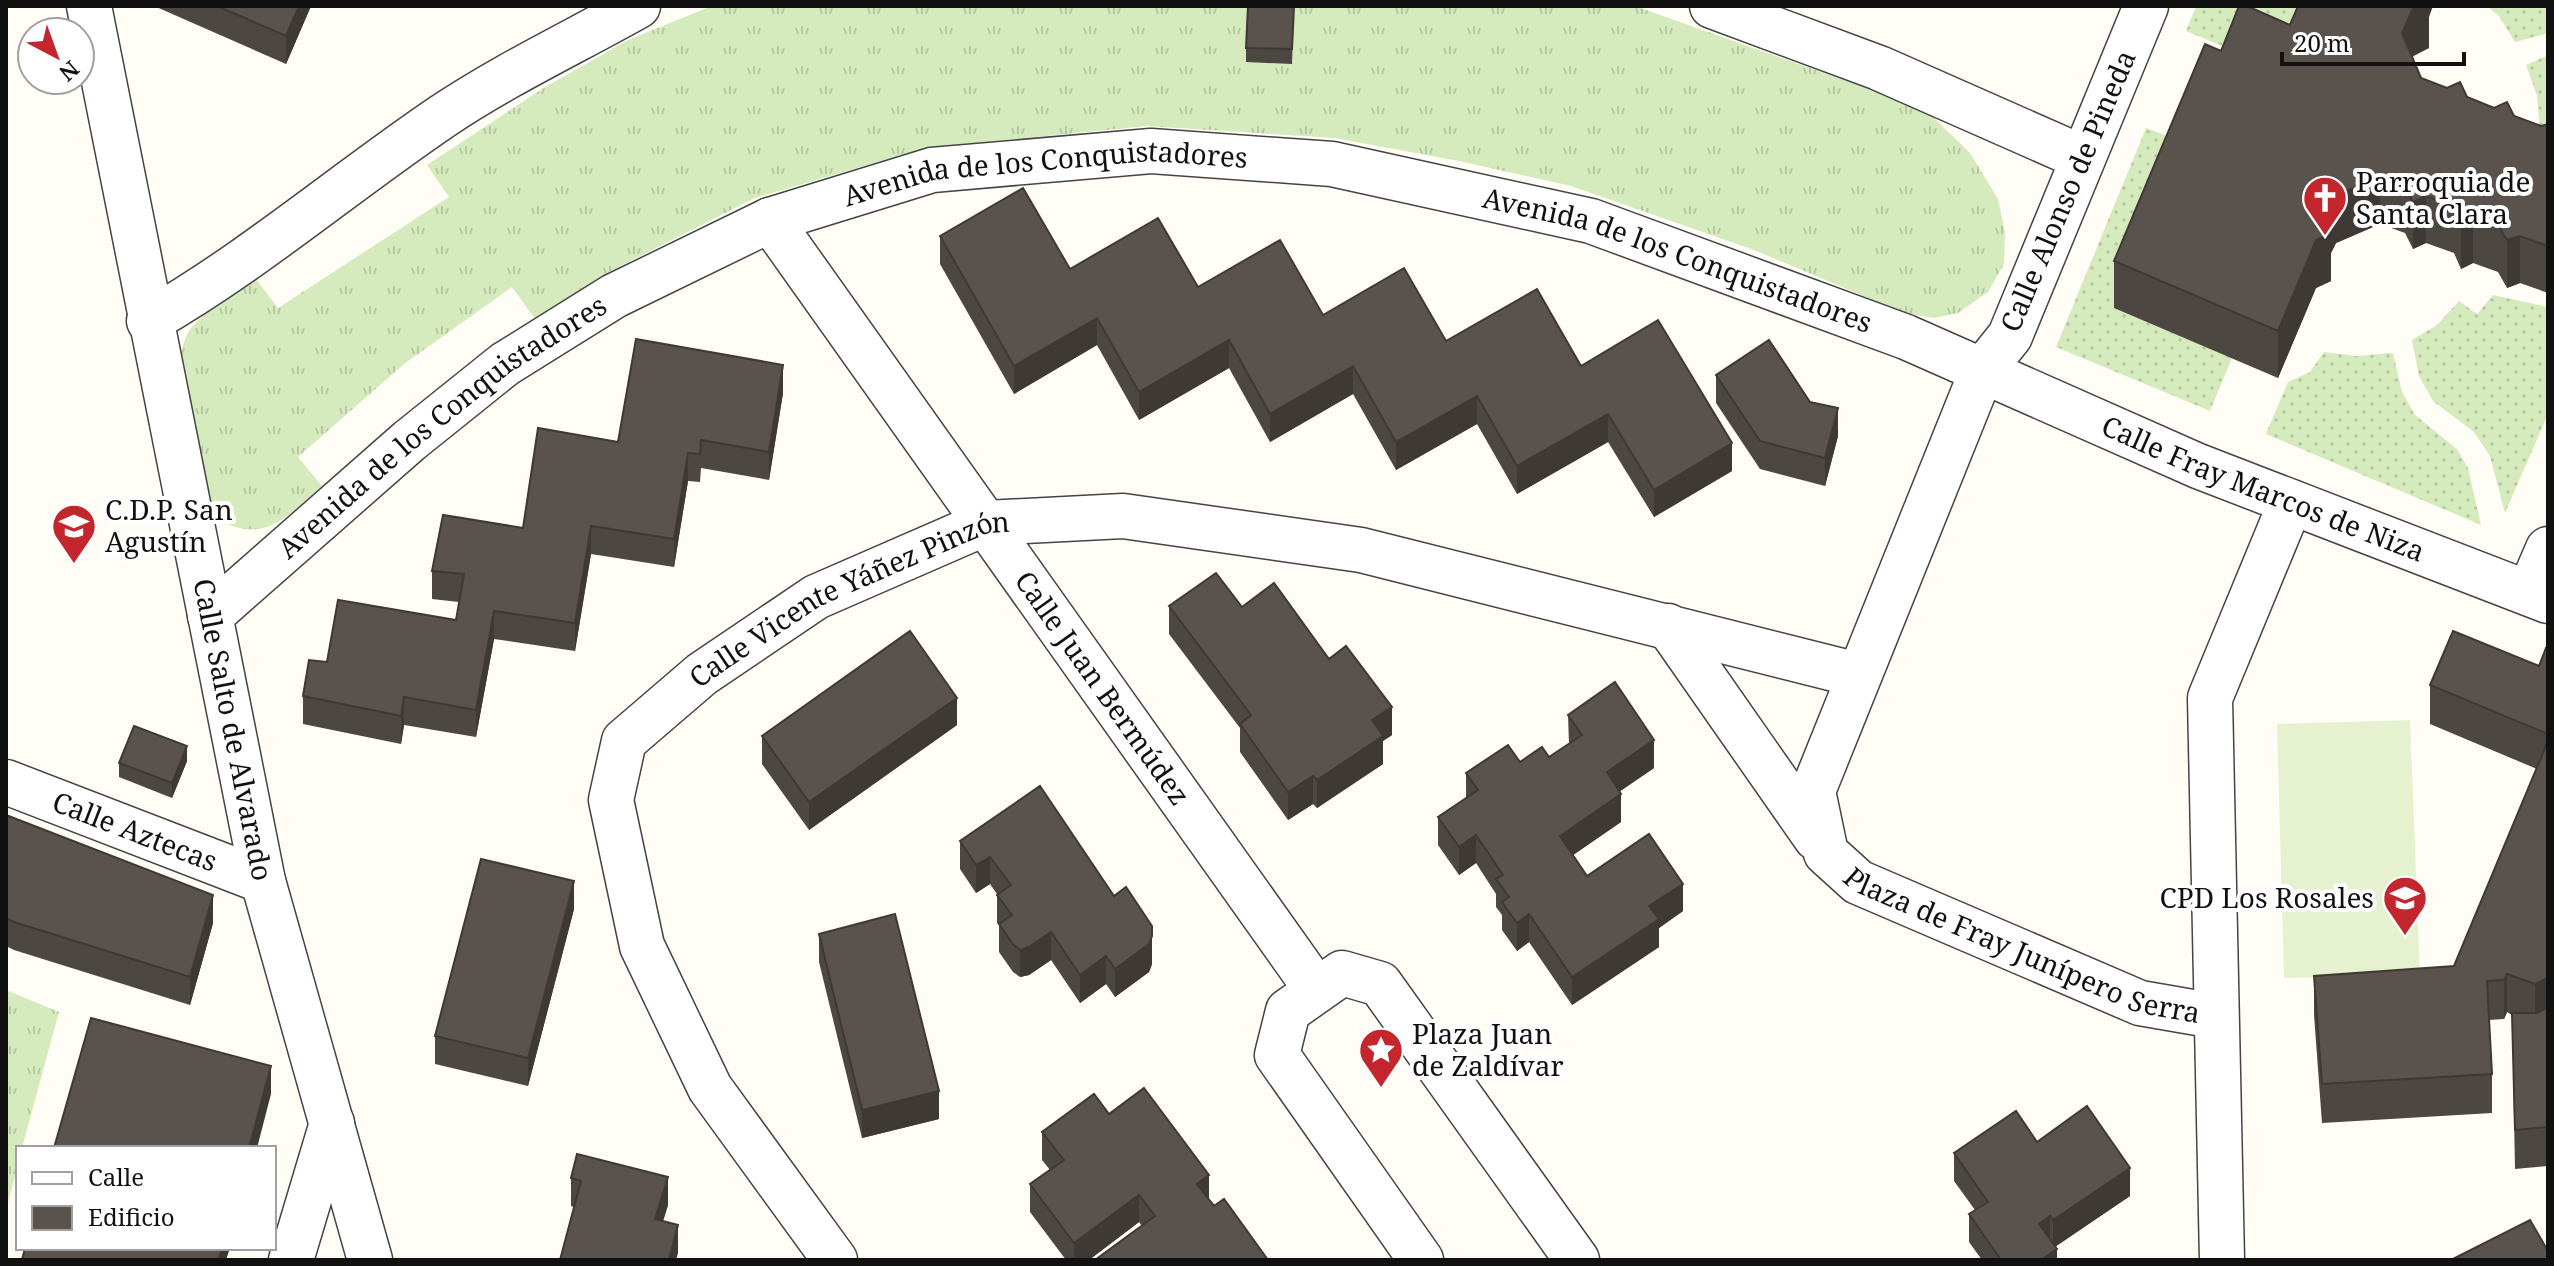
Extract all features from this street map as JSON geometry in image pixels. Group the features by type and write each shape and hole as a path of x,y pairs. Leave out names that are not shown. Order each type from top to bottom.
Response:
{"street":[{"name":"Calle Salto de Alvarado","path":"89,6 149,321 263,881 370,1260"},
{"path":"149,321 209,285 327,196 446,114 638,6"},
{"path":"1712,6 1879,68 2083,158"},
{"name":"Calle Alonso de Pineda","path":"1982,371 2010,336 2146,6"},
{"name":"Avenida de los Conquistadores","path":"210,616 409,441 505,364 614,296 770,220 932,170 1151,151 1332,164 1591,221 1906,337 1982,371"},
{"name":"Calle Juan Bermúdez","path":"770,220 1306,976"},
{"name":"Calle Fray Marcos de Niza","path":"1982,371 2198,466 2538,597"},
{"name":"Plaza de Fray Junípero Serra","path":"1982,371 1813,791 1826,853 1858,882 2140,1003 2215,1016 2210,698 2291,502"},
{"name":"Calle Vicente Yáñez Pinzón","path":"835,1260 710,1088 642,946 611,800 624,741 702,674 816,597 986,523 1123,516 1361,550 1858,675"},
{"path":"2538,597 2548,549"},
{"path":"1668,626 1826,853"},
{"name":"Calle Aztecas","path":"6,782 263,881"},
{"path":"1421,1260 1277,1055 1288,1011 1306,976 1342,973 1380,984 1577,1260"},
{"path":"2215,1016 2222,1260"},
{"path":"291,1260 332,1123"}],"green space":[{"path":"712,6 1635,6 1900,100 1933,117 1970,153 1998,199 2005,233 2004,264 1988,292 1958,313 1934,318 1904,313 1754,250 1571,186 1334,138 1147,126 925,148 755,198 601,276 535,319 512,287 404,364 298,457 322,486 282,519 270,526 243,529 208,514 181,391 180,365 184,344 198,320 255,278 278,308 449,197 427,165 545,87 628,40"},
{"path":"2196,6 2307,6 2284,60 2232,50 2186,31"},
{"path":"2487,6 2548,6 2548,33 2515,42 2499,16"},
{"path":"2548,55 2548,156 2542,151 2537,96 2526,65"},
{"path":"2146,128 2183,142 2114,308 2232,358 2210,411 2056,347"},
{"path":"2493,295 2548,307 2548,414 2505,513 2490,456 2474,432 2433,401 2419,376 2412,340 2437,325 2459,301 2477,314"},
{"path":"2324,352 2356,356 2393,353 2402,392 2415,415 2457,449 2468,468 2481,525 2266,434 2288,382 2310,372"},
{"path":"2410,720 2420,975 2284,978 2277,724"},
{"path":"6,990 59,1012 23,1146 16,1146 16,1172 6,1210"}],"building":[{"path":"217,6 299,6 286,36"},
{"path":"1248,6 1294,6 1292,49 1246,48"},
{"path":"2239,6 2247,6 2290,25 2298,6 2418,6 2413,8 2402,33 2421,78 2447,88 2460,82 2467,97 2494,108 2507,102 2514,116 2541,126 2548,124 2548,246 2520,236 2507,240 2498,225 2473,216 2461,222 2454,206 2426,196 2413,202 2405,186 2380,177 2336,195 2325,220 2331,234 2316,240 2278,331 2114,261 2205,44 2221,51"},
{"path":"1023,188 1070,269 1158,218 1198,287 1280,240 1323,315 1404,268 1446,341 1537,289 1581,366 1658,320 1732,443 1654,490 1608,414 1517,466 1477,396 1396,442 1353,366 1270,414 1229,340 1139,392 1097,318 1014,366 940,236"},
{"path":"636,339 783,365 769,452 701,440 700,454 688,453 674,539 591,526 575,623 494,611 476,710 404,697 401,716 303,696 309,660 327,662 338,600 456,620 464,574 432,571 443,515 523,528 538,428 618,442"},
{"path":"1769,340 1810,402 1838,408 1825,458 1760,441 1716,375"},
{"path":"1216,573 1242,607 1274,583 1329,659 1346,646 1392,707 1372,720 1383,736 1317,780 1313,776 1288,792 1240,724 1251,715 1169,606"},
{"path":"910,631 957,698 809,802 762,736"},
{"path":"2453,631 2539,666 2548,649 2548,734 2430,685"},
{"path":"1615,682 1654,740 1607,772 1621,794 1560,836 1587,876 1649,834 1683,884 1649,906 1659,919 1572,977 1529,914 1517,923 1502,902 1509,897 1496,879 1503,875 1476,835 1459,847 1438,817 1478,790 1466,773 1508,745 1520,762 1542,747 1549,757 1582,735 1568,715"},
{"path":"134,726 187,746 172,783 119,763"},
{"path":"2548,741 2548,978 2535,984 2507,974 2504,980 2487,981 2492,1074 2322,1084 2314,976 2454,966"},
{"path":"1040,786 1114,896 1126,887 1152,926 1149,944 1115,969 1106,956 1080,975 1051,932 1020,950 999,924 1012,915 997,895 1011,885 990,857 976,865 960,841"},
{"path":"6,815 213,895 190,977 6,918"},
{"path":"481,859 574,881 528,1058 435,1036"},
{"path":"895,914 939,1091 862,1110 819,934"},
{"path":"2548,1007 2548,1127 2515,1130 2512,1013 2537,1013"},
{"path":"91,1018 271,1066 250,1146 55,1146"},
{"path":"1144,1088 1209,1175 1197,1184 1214,1206 1224,1199 1268,1260 1095,1260 1155,1216 1139,1195 1074,1243 1030,1184 1064,1160 1042,1132 1094,1094 1109,1114"},
{"path":"2087,1106 2130,1168 2053,1220 2050,1216 2039,1224 2057,1249 2041,1260 2001,1260 1969,1214 1988,1202 1954,1153 2016,1111 2037,1142"},
{"path":"577,1154 668,1177 655,1219 678,1225 669,1260 560,1260 581,1181 571,1178"},
{"path":"2530,1220 2548,1251 2548,1260 2451,1260"},
{"path":"24,1250 222,1250 219,1260 22,1260"}],"place":[{"name":"Parroquia de Santa Clara","path":"2325,237"},
{"name":"C.D.P. San Agustín","path":"74,565"},
{"name":"CPD Los Rosales","path":"2405,937"},
{"name":"Plaza Juan de Zaldívar","path":"1381,1089"}]}
